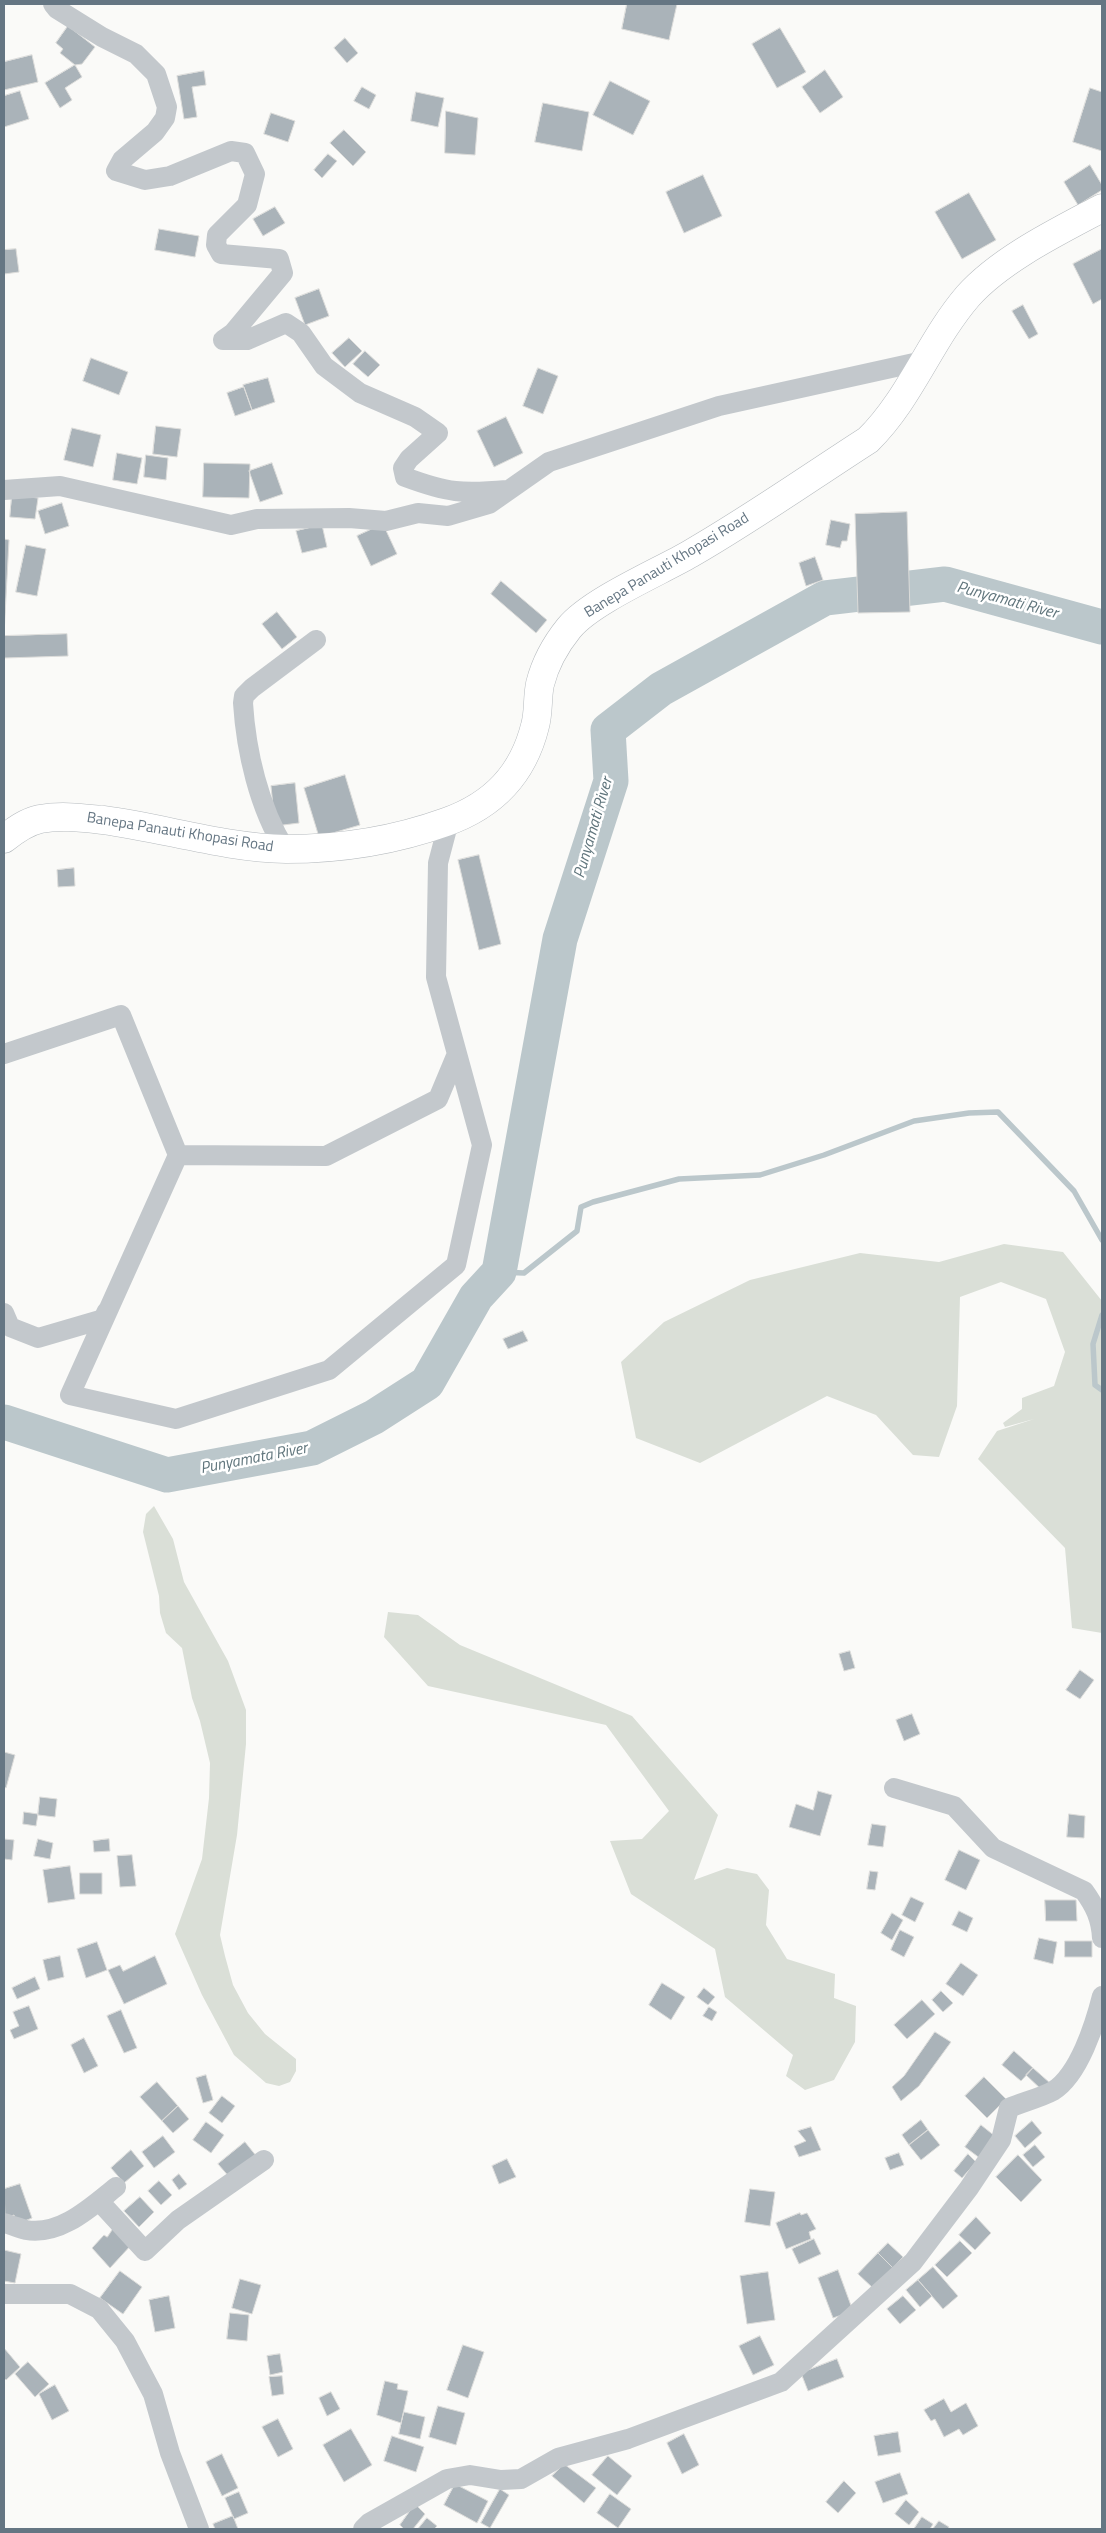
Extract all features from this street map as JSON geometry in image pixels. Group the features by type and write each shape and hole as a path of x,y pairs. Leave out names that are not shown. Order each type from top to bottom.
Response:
{"main road":[{"name":"Banepa Panauti Khopasi Road","path":"4,839 21,826 39,819 73,817 118,822 244,845 285,849 333,846 395,838 449,821 488,800 520,767 536,725 541,683 554,649 571,626 592,608 692,553 868,440 882,427 923,361 968,296 989,276 1102,208"}],"street":[{"path":"53,4 56,9 102,37 136,54 156,74 167,107 165,118 156,132 122,160 116,171 146,180 170,176 231,151 245,153 255,174 247,205 217,235 216,245 221,254 279,259 282,273 234,333 223,340 247,340 286,323 301,333 324,366 360,393 415,417 438,433 409,459 403,468 405,476 437,489 466,494 507,490"},
{"path":"4,490 60,486 231,525 257,519 349,518 386,521 418,513 448,516 489,504 549,462 719,406 923,361"},
{"path":"285,849 273,830 265,805 253,764 242,703 244,696 252,688 316,640"},
{"path":"4,1054 121,1015 178,1155 70,1395 176,1419 329,1370 456,1265 482,1145 456,1056 436,977 438,863 449,821"},
{"path":"178,1155 326,1156 438,1098 456,1056"},
{"path":"4,1313 10,1327 38,1338 103,1319 178,1155"},
{"path":"894,1788 954,1806 993,1848 1084,1891 1094,1904 1100,1919 1102,1938"},
{"path":"364,2529 369,2523 447,2479 470,2475 501,2480 522,2479 558,2458 628,2439 781,2382 913,2262 969,2188 1001,2140 1009,2108 1052,2091 1064,2082 1074,2069 1097,2015 1102,1996"},
{"path":"99,2201 144,2251 178,2220 264,2160"},
{"path":"4,2223 27,2230 50,2229 71,2220 99,2201 116,2186"},
{"path":"4,2294 70,2294 99,2309 125,2341 153,2394 170,2453 199,2529"}],"shaded area":[{"path":"1004,1244 1063,1252 1102,1301 1102,1633 1072,1628 1065,1548 978,1459 997,1431 1034,1419 1005,1427 1003,1423 1022,1409 1022,1398 1054,1386 1065,1352 1046,1299 1001,1282 960,1297 957,1406 939,1457 913,1455 876,1415 827,1396 700,1463 636,1438 621,1362 664,1322 750,1280 860,1253 939,1262"},
{"path":"154,1506 173,1539 184,1582 228,1661 246,1710 246,1744 237,1835 220,1935 233,1985 248,2013 265,2034 296,2059 296,2071 290,2082 279,2086 266,2083 234,2055 202,1995 175,1934 202,1859 209,1798 210,1763 200,1721 192,1698 182,1648 166,1633 160,1613 159,1596 143,1532 146,1514"},
{"path":"388,1612 418,1615 460,1645 632,1716 718,1815 694,1880 727,1868 757,1874 769,1890 766,1925 787,1959 835,1974 834,1998 856,2006 855,2042 834,2080 805,2090 786,2076 793,2055 725,1997 715,1949 631,1894 610,1841 642,1839 669,1811 606,1725 428,1686 384,1637"}],"building":[{"path":"627,4 677,4 669,40 622,29"},
{"path":"68,26 95,47 82,64 75,65 60,53 63,49 56,43"},
{"path":"780,28 806,72 777,88 752,44"},
{"path":"345,38 358,53 347,63 334,48"},
{"path":"32,55 38,82 4,90 4,62"},
{"path":"75,65 82,77 65,88 72,100 60,108 45,83"},
{"path":"825,70 843,97 820,113 802,87"},
{"path":"204,71 206,85 192,87 197,117 184,119 177,76"},
{"path":"610,81 650,101 633,135 593,115"},
{"path":"362,87 376,95 369,109 354,101"},
{"path":"1090,88 1102,92 1102,151 1073,142"},
{"path":"20,91 29,119 4,127 4,96"},
{"path":"416,92 444,98 438,127 411,121"},
{"path":"543,103 589,112 582,151 535,142"},
{"path":"446,111 478,118 475,155 445,153"},
{"path":"271,113 295,121 288,142 264,134"},
{"path":"344,130 366,152 353,166 330,143"},
{"path":"328,154 337,161 322,178 314,170"},
{"path":"1090,165 1102,185 1102,190 1078,205 1064,182"},
{"path":"703,175 722,216 684,233 666,192"},
{"path":"969,193 996,240 962,259 935,212"},
{"path":"275,207 285,223 263,236 253,219"},
{"path":"159,229 199,236 195,257 155,250"},
{"path":"16,249 19,272 4,274 4,250"},
{"path":"1102,249 1102,299 1093,304 1073,264"},
{"path":"319,289 329,316 305,325 295,298"},
{"path":"1023,305 1038,334 1029,339 1012,311"},
{"path":"349,338 362,351 345,367 332,353"},
{"path":"365,351 380,365 368,377 353,364"},
{"path":"91,358 128,372 119,395 83,381"},
{"path":"538,368 558,376 543,414 523,406"},
{"path":"268,378 275,402 252,410 243,385"},
{"path":"244,387 252,410 235,416 227,393"},
{"path":"506,417 523,453 494,467 477,431"},
{"path":"156,426 181,429 177,457 153,454"},
{"path":"72,428 101,435 93,467 64,460"},
{"path":"117,453 142,458 137,484 113,480"},
{"path":"146,455 168,458 166,480 144,477"},
{"path":"204,463 250,464 249,498 203,497"},
{"path":"272,463 283,494 260,502 249,471"},
{"path":"12,495 38,498 35,519 10,517"},
{"path":"62,503 69,526 45,534 38,511"},
{"path":"907,512 910,612 858,613 855,514"},
{"path":"831,520 850,524 847,541 842,541 840,548 826,545"},
{"path":"383,524 397,554 371,566 357,536"},
{"path":"322,525 327,547 302,553 296,531"},
{"path":"4,539 9,540 4,635"},
{"path":"26,545 46,549 37,596 16,592"},
{"path":"815,557 823,580 806,586 799,563"},
{"path":"501,581 547,620 536,633 491,594"},
{"path":"277,612 297,637 282,649 262,624"},
{"path":"67,634 68,656 4,658 4,636"},
{"path":"345,775 360,825 319,837 304,788"},
{"path":"295,783 299,823 275,826 271,786"},
{"path":"479,855 501,944 479,950 458,860"},
{"path":"74,868 75,886 58,887 57,870"},
{"path":"523,1331 528,1341 508,1349 503,1339"},
{"path":"850,1651 855,1668 844,1671 839,1654"},
{"path":"1080,1670 1094,1680 1080,1699 1066,1690"},
{"path":"912,1714 920,1734 904,1741 896,1720"},
{"path":"4,1752 15,1755 6,1788 4,1787"},
{"path":"818,1791 832,1795 820,1836 789,1827 796,1804 813,1810"},
{"path":"40,1797 57,1799 55,1817 38,1815"},
{"path":"24,1812 38,1814 36,1826 23,1824"},
{"path":"1069,1814 1085,1816 1084,1838 1067,1837"},
{"path":"872,1824 886,1826 883,1847 868,1845"},
{"path":"4,1839 14,1840 12,1860 4,1859"},
{"path":"38,1839 53,1843 50,1859 34,1856"},
{"path":"109,1839 110,1851 94,1852 93,1841"},
{"path":"959,1850 980,1860 966,1890 945,1880"},
{"path":"132,1855 136,1886 120,1887 117,1856"},
{"path":"70,1866 75,1899 48,1903 43,1870"},
{"path":"870,1871 878,1872 875,1890 867,1889"},
{"path":"80,1873 102,1873 102,1894 80,1894"},
{"path":"911,1897 924,1903 915,1922 902,1915"},
{"path":"1045,1900 1076,1900 1077,1921 1046,1921"},
{"path":"959,1911 973,1918 967,1932 952,1925"},
{"path":"892,1913 903,1920 892,1940 881,1933"},
{"path":"900,1930 914,1937 904,1957 891,1950"},
{"path":"1039,1938 1057,1942 1053,1964 1034,1959"},
{"path":"1065,1941 1092,1941 1092,1957 1065,1957"},
{"path":"97,1942 107,1970 86,1978 77,1949"},
{"path":"60,1956 64,1977 48,1981 43,1960"},
{"path":"155,1956 167,1984 124,2004 108,1970 120,1965 123,1971"},
{"path":"961,1963 978,1975 963,1996 946,1984"},
{"path":"35,1977 40,1989 17,1999 12,1988"},
{"path":"662,1983 685,1997 671,2020 649,2005"},
{"path":"704,1988 715,1997 708,2005 697,1997"},
{"path":"941,1991 953,2003 943,2012 932,2000"},
{"path":"922,2000 935,2014 907,2039 894,2025"},
{"path":"29,2006 38,2029 14,2039 10,2030 19,2026 13,2012"},
{"path":"709,2007 717,2012 712,2021 703,2016"},
{"path":"121,2010 137,2048 124,2053 107,2016"},
{"path":"935,2032 951,2042 919,2086 901,2101 892,2087 904,2076"},
{"path":"84,2038 98,2066 84,2073 71,2045"},
{"path":"1014,2051 1033,2068 1021,2081 1002,2065"},
{"path":"1033,2068 1050,2083 1043,2091 1026,2075"},
{"path":"206,2075 213,2100 203,2103 196,2078"},
{"path":"984,2077 1006,2099 987,2118 965,2096"},
{"path":"157,2082 178,2106 162,2121 140,2097"},
{"path":"222,2096 235,2106 222,2123 209,2113"},
{"path":"178,2106 189,2119 173,2133 162,2121"},
{"path":"921,2120 928,2130 909,2145 902,2135"},
{"path":"1032,2121 1042,2133 1025,2148 1015,2136"},
{"path":"206,2122 224,2135 211,2153 193,2140"},
{"path":"981,2125 996,2137 981,2159 965,2147"},
{"path":"811,2127 821,2150 799,2157 794,2146 806,2141 798,2131"},
{"path":"928,2130 940,2145 921,2160 909,2145"},
{"path":"163,2136 175,2152 154,2168 142,2152"},
{"path":"245,2142 257,2157 231,2179 218,2164"},
{"path":"1035,2145 1045,2157 1033,2167 1023,2155"},
{"path":"131,2150 144,2166 124,2183 111,2168"},
{"path":"899,2153 904,2165 890,2170 885,2158"},
{"path":"968,2154 976,2162 962,2178 954,2171"},
{"path":"1018,2155 1042,2180 1021,2202 996,2177"},
{"path":"507,2159 516,2177 499,2184 492,2166"},
{"path":"179,2174 187,2184 179,2190 172,2180"},
{"path":"159,2181 172,2195 161,2205 148,2191"},
{"path":"20,2184 32,2218 17,2224 14,2215 5,2218 4,2189"},
{"path":"750,2189 775,2192 770,2226 745,2222"},
{"path":"140,2197 154,2212 139,2227 124,2211"},
{"path":"800,2213 801,2215 807,2213 816,2229 809,2232 811,2239 786,2249 776,2223"},
{"path":"976,2217 991,2233 975,2250 959,2235"},
{"path":"115,2226 133,2243 110,2268 92,2248 104,2235 107,2237"},
{"path":"814,2239 821,2254 799,2264 792,2249"},
{"path":"960,2241 972,2253 947,2277 935,2265"},
{"path":"888,2243 903,2257 893,2268 878,2253"},
{"path":"4,2250 21,2254 15,2283 4,2281"},
{"path":"878,2253 893,2268 874,2289 858,2274"},
{"path":"933,2267 958,2296 943,2309 918,2280"},
{"path":"838,2270 853,2311 833,2318 818,2278"},
{"path":"120,2271 142,2287 123,2314 100,2298"},
{"path":"768,2272 775,2320 747,2324 740,2276"},
{"path":"240,2279 261,2285 252,2314 232,2308"},
{"path":"918,2280 932,2296 920,2307 906,2290"},
{"path":"169,2296 175,2328 155,2332 149,2300"},
{"path":"903,2296 916,2310 900,2324 887,2309"},
{"path":"230,2313 249,2315 247,2341 227,2339"},
{"path":"760,2336 774,2365 753,2375 739,2346"},
{"path":"463,2345 484,2352 468,2398 447,2390"},
{"path":"4,2348 20,2367 6,2380 4,2378"},
{"path":"280,2354 283,2372 270,2375 267,2356"},
{"path":"837,2359 844,2377 808,2391 801,2373"},
{"path":"28,2362 49,2384 35,2397 15,2374"},
{"path":"282,2376 284,2394 272,2396 269,2377"},
{"path":"385,2381 398,2384 397,2389 408,2391 401,2423 377,2415"},
{"path":"55,2385 69,2411 52,2420 39,2394"},
{"path":"331,2392 340,2409 327,2416 319,2398"},
{"path":"944,2399 951,2412 966,2403 978,2426 963,2435 959,2429 944,2437 935,2419 931,2421 924,2410"},
{"path":"438,2406 465,2413 456,2445 429,2437"},
{"path":"404,2412 425,2417 420,2439 399,2434"},
{"path":"278,2419 293,2449 278,2457 262,2427"},
{"path":"351,2429 372,2465 344,2482 323,2445"},
{"path":"898,2432 901,2452 878,2456 874,2436"},
{"path":"684,2434 699,2465 682,2474 667,2443"},
{"path":"392,2436 424,2447 416,2472 384,2461"},
{"path":"222,2454 238,2488 222,2496 206,2462"},
{"path":"608,2456 632,2476 617,2495 592,2475"},
{"path":"564,2464 596,2488 584,2503 552,2476"},
{"path":"900,2473 908,2494 883,2503 875,2482"},
{"path":"844,2481 856,2493 838,2513 826,2502"},
{"path":"455,2484 488,2501 477,2523 444,2505"},
{"path":"500,2489 509,2495 490,2528 481,2523"},
{"path":"239,2492 248,2513 234,2519 225,2498"},
{"path":"610,2494 631,2509 618,2528 597,2513"},
{"path":"906,2500 919,2512 909,2525 895,2514"},
{"path":"415,2504 425,2514 413,2529 404,2529 400,2525"},
{"path":"233,2516 238,2529 215,2529 213,2524"},
{"path":"922,2517 933,2524 930,2529 914,2529"},
{"path":"427,2518 437,2526 434,2529 418,2529"},
{"path":"939,2521 949,2527 948,2529 933,2529"}],"waterway":[{"name":"Punyamati River","path":"4,1422 167,1475 312,1448 374,1417 427,1383 476,1297 499,1272 560,939 611,781 608,730 661,689 825,598 945,584 1102,627"},
{"path":"499,1272 524,1273 577,1231 581,1207 593,1202 679,1179 760,1175 824,1155 914,1121 969,1113 998,1112 1074,1191 1102,1240"},
{"path":"1102,1315 1093,1344 1095,1385 1102,1390"}],"water label":[{"name":"Punyamata River","path":"254,1459"}]}
